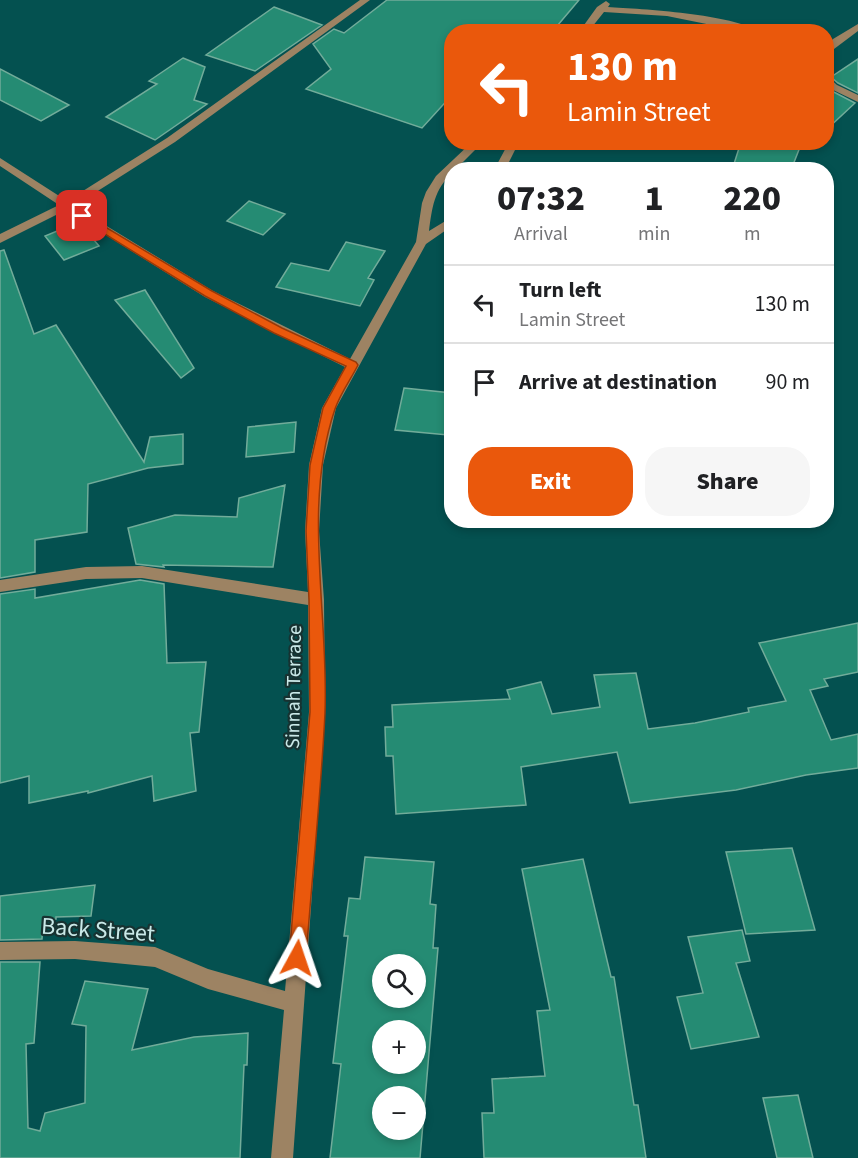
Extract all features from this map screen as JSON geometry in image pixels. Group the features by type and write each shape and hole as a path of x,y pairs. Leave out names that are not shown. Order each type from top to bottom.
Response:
{"street":[{"path":"0,239 66,206 171,140 366,0"},
{"path":"590,24 610,0"},
{"path":"600,9 667,13 728,24"},
{"path":"834,44 858,27"},
{"path":"834,87 858,99"},
{"name":"Sinnah Terrace","path":"457,162 469,150"},
{"path":"0,161 66,206 209,294 352,365"},
{"name":"Sinnah Terrace","path":"282,1158 317,712 316,600 312,531 316,465 329,408 422,242 427,203 431,192 444,175"},
{"name":"Sinnah Terrace","path":"422,242 444,226"},
{"path":"0,586 86,573 142,572 316,600"},
{"name":"Back Street","path":"0,951 75,950 155,957 208,979 294,1003"}],"building":[{"path":"387,0 579,0 559,24 444,24 444,104 422,128 306,89 331,69 313,44 334,29 344,33"},
{"path":"274,7 322,25 255,71 206,55"},
{"path":"183,58 205,67 194,100 207,104 155,140 106,117 157,84 149,81"},
{"path":"858,59 858,93 838,83 834,80 834,75"},
{"path":"0,69 69,105 41,121 0,100"},
{"path":"834,92 855,103 834,123"},
{"path":"738,150 799,150 794,162 735,162"},
{"path":"249,201 285,214 263,235 227,221"},
{"path":"79,222 99,246 64,260 45,236"},
{"path":"346,242 385,251 368,278 374,280 360,306 276,287 291,263 329,271"},
{"path":"4,250 34,334 56,325 144,462 150,437 183,434 183,464 148,468 88,484 87,532 35,540 35,572 0,578 0,251"},
{"path":"145,290 194,368 181,378 115,300"},
{"path":"404,388 444,392 444,435 395,430"},
{"path":"296,422 294,452 246,457 248,427"},
{"path":"285,485 273,567 163,565 164,567 136,564 128,528 175,515 237,517 239,498"},
{"path":"140,580 164,584 167,663 206,662 199,732 190,733 196,791 154,801 152,776 88,793 88,791 29,803 29,776 0,783 0,594 35,589 35,598"},
{"path":"858,623 858,672 824,679 828,686 810,690 831,740 858,734 858,768 806,775 736,790 630,803 617,752 521,767 526,805 396,814 393,756 386,756 385,727 393,727 392,705 510,699 507,690 541,682 552,714 600,707 594,675 636,673 648,729 695,723 749,712 748,708 786,701 759,643"},
{"path":"792,848 815,930 746,934 726,852"},
{"path":"365,857 434,862 430,904 436,905 433,948 438,948 426,1088 426,1086 372,1086 372,1140 422,1140 420,1158 330,1158 341,1064 333,1063 348,936 344,936 349,898 360,899"},
{"path":"583,859 611,977 614,977 634,1105 638,1105 646,1158 484,1158 482,1113 494,1113 492,1079 545,1076 537,1011 550,1010 522,869"},
{"path":"95,885 91,916 56,917 56,919 43,921 42,939 0,940 0,896"},
{"path":"742,930 750,961 736,963 759,1037 691,1049 677,997 703,993 688,937"},
{"path":"0,962 40,962 34,1043 26,1044 28,1128 40,1131 45,1113 85,1103 86,1026 72,1024 85,981 148,989 132,1050 194,1037 248,1033 247,1065 244,1065 240,1158 0,1158"},
{"path":"798,1095 813,1158 777,1158 763,1098"}],"route":[{"path":"82,216 209,294 352,365 329,408 316,465 312,531 316,600 317,712 297,958"}]}
